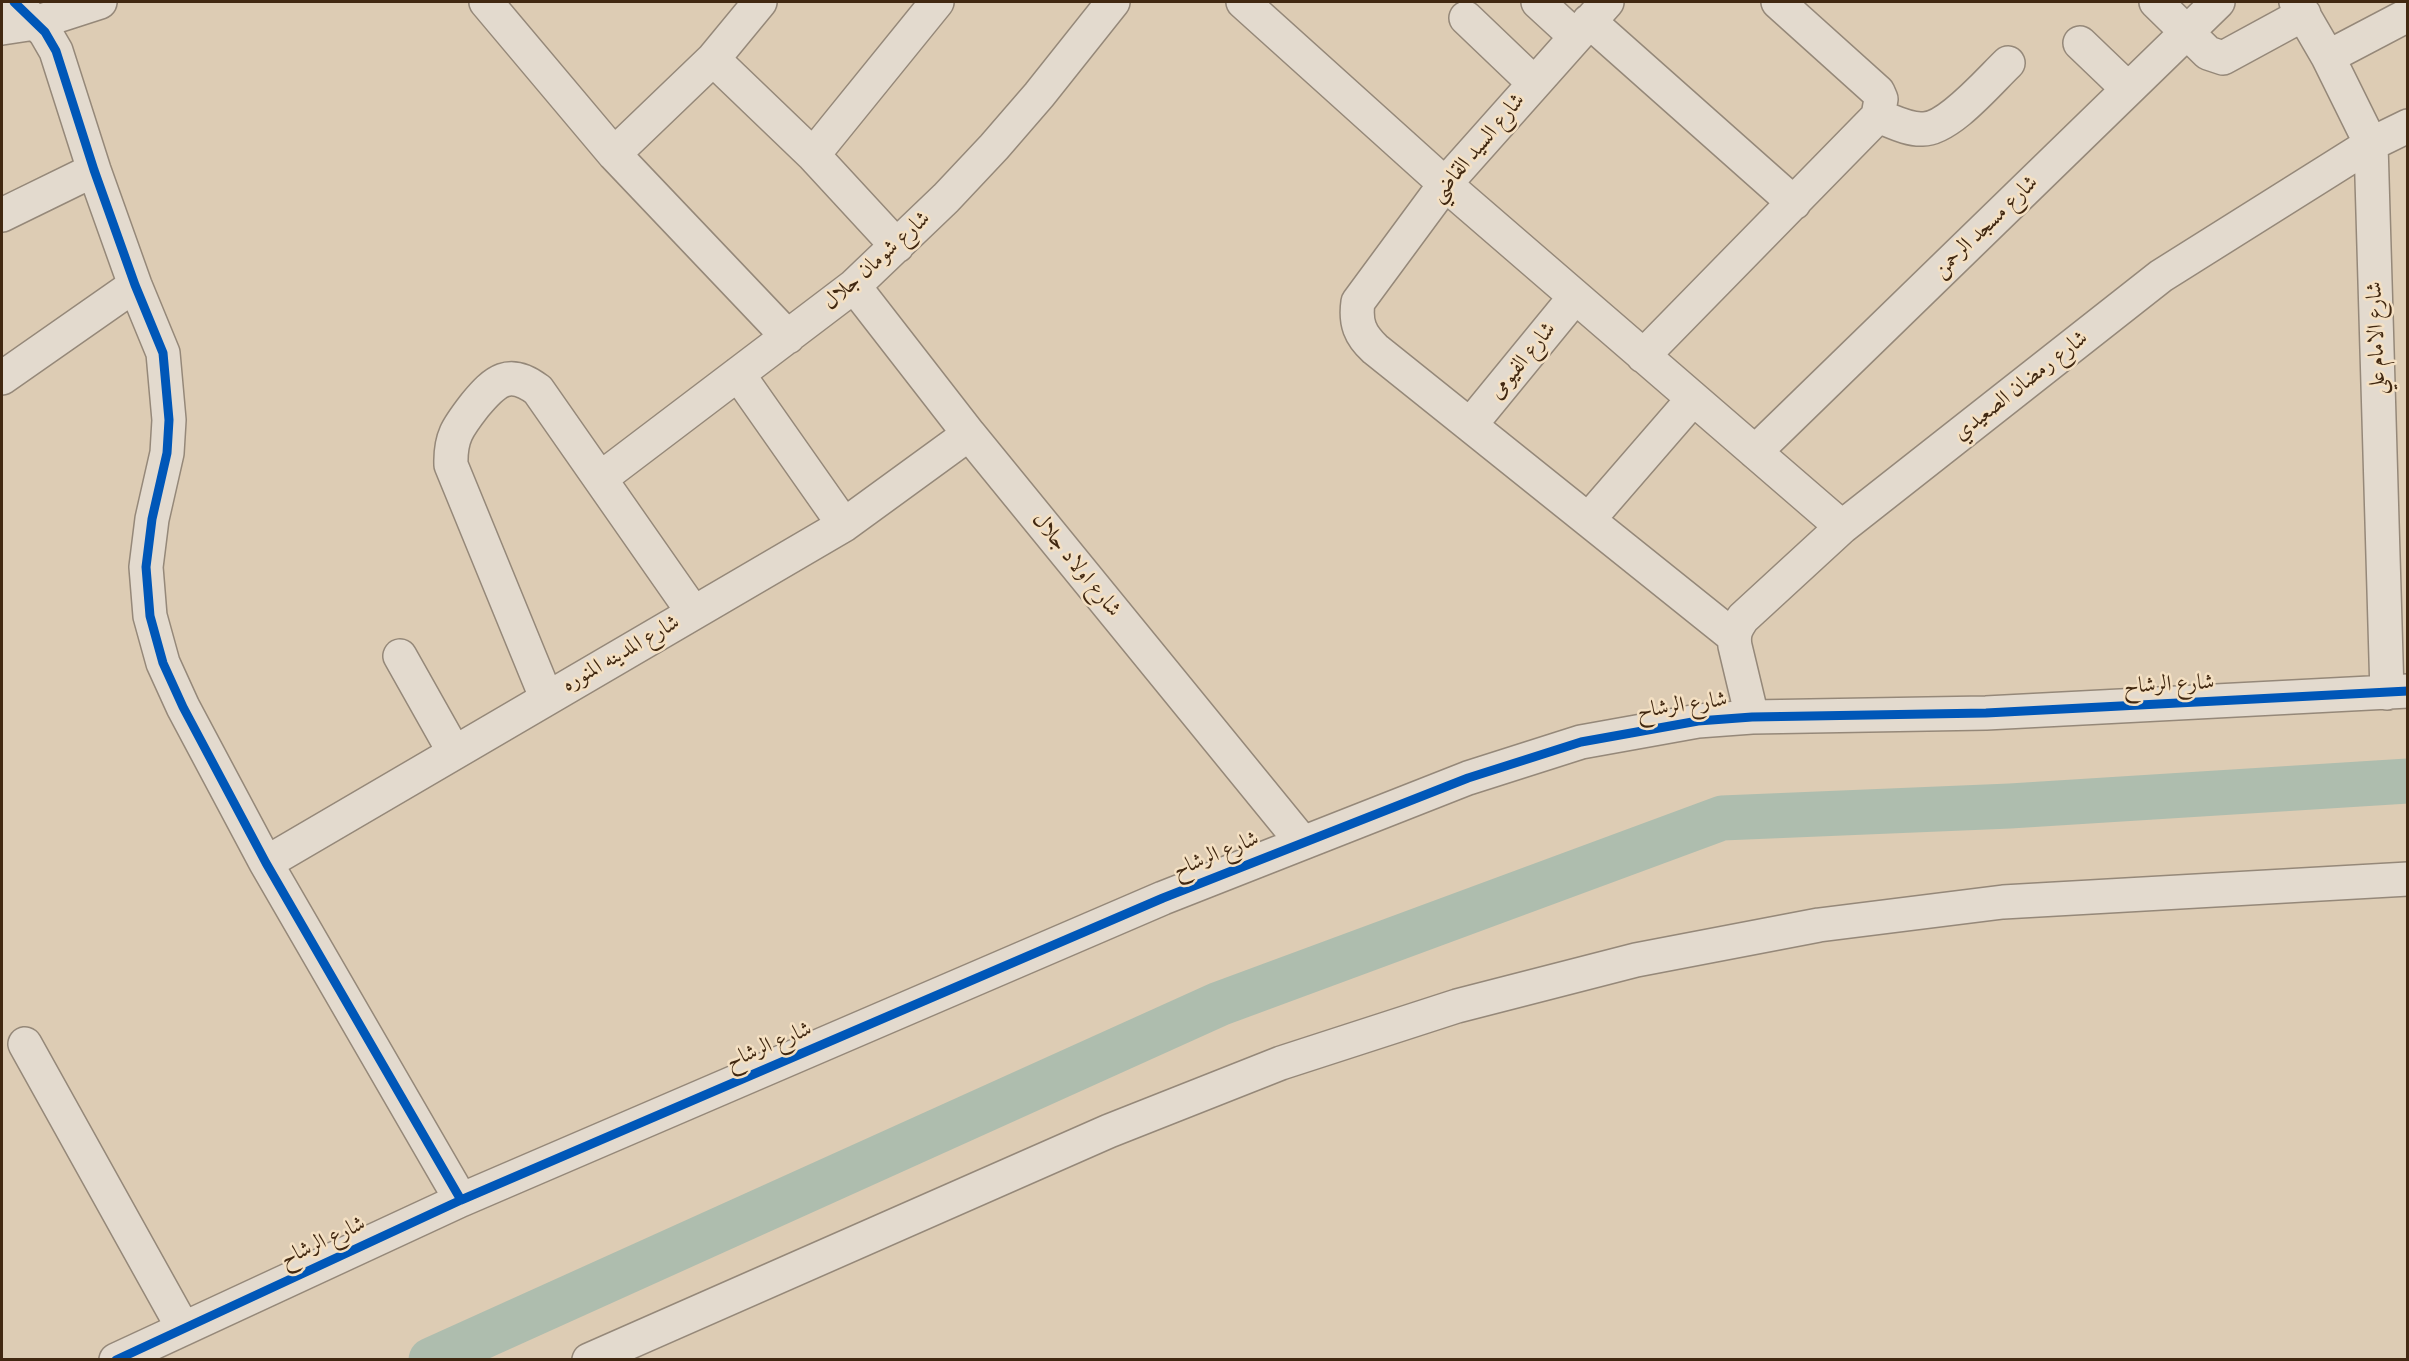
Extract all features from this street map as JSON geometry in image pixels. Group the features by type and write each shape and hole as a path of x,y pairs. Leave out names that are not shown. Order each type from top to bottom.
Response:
{"street":[{"path":"2,28 24,12 100,2"},
{"path":"486,2 614,154 788,337"},
{"path":"614,154 713,59 760,2"},
{"path":"813,155 937,2"},
{"name":"شارع شومان جلال","path":"601,478 854,286 897,246 994,147 1113,2"},
{"path":"1243,2 1445,184 1842,527"},
{"path":"1538,2 1590,20 1794,203"},
{"path":"1643,357 1878,116 1881,99 1878,92 1778,2"},
{"path":"2156,2 2208,53 2223,58 2300,8"},
{"name":"شارع مسجد الرحمن","path":"1755,452 2218,2"},
{"name":"شارع الامام علي","path":"2300,8 2328,57 2371,144 2397,692"},
{"path":"24,12 50,39 56,51 94,170 135,285 163,353 167,387 167,453 152,519 146,567 150,616 163,663 183,707 266,863 461,1200"},
{"path":"2328,57 2408,15"},
{"path":"1466,18 1534,83"},
{"name":"شارع السيد القاضي","path":"1471,424 1365,340 1358,328 1356,315 1358,302 1445,184 1590,20"},
{"path":"2080,42 2128,89"},
{"path":"713,59 813,155 897,246"},
{"path":"1878,116 1908,127 1924,129 1939,126 2008,63"},
{"name":"شارع رمضان الصعيدي","path":"1733,636 1743,618 1842,527 2161,276 2371,144 2408,126"},
{"path":"2,215 94,170"},
{"path":"2,378 135,285"},
{"name":"شارع اولاد جلال","path":"854,286 969,434 1302,842"},
{"name":"شارع الفيومى","path":"1471,424 1575,297"},
{"path":"738,374 844,525"},
{"path":"546,697 451,465 451,449 455,433 491,386 503,380 515,379 527,382 538,390 693,612"},
{"path":"1588,519 1693,399"},
{"path":"1471,424 1733,636 1752,717"},
{"name":"شارع المدينه المنوره","path":"266,863 546,697 844,525 969,434"},
{"path":"400,656 454,752"},
{"name":"شارع الرشاح","path":"116,1359 461,1200 1141,907 1468,778 1581,742 1698,721 1752,717 1986,714 2397,692"},
{"path":"589,1359 1108,1131 1281,1063 1468,1003 1636,960 1819,925 2003,902 2408,879"},
{"path":"25,1044 183,1328"}],"waterway":[{"path":"431,1360 1219,1004 1722,818 2010,806 2408,781"}],"cycle path":[{"path":"14,2 45,32 56,51 94,170 135,285 163,353 169,420 167,453 152,519 146,567 150,616 163,663 183,707 266,863 461,1200"},
{"path":"116,1360 461,1200 1163,898 1468,778 1581,742 1698,721 1752,717 1986,713 2408,691"}]}
